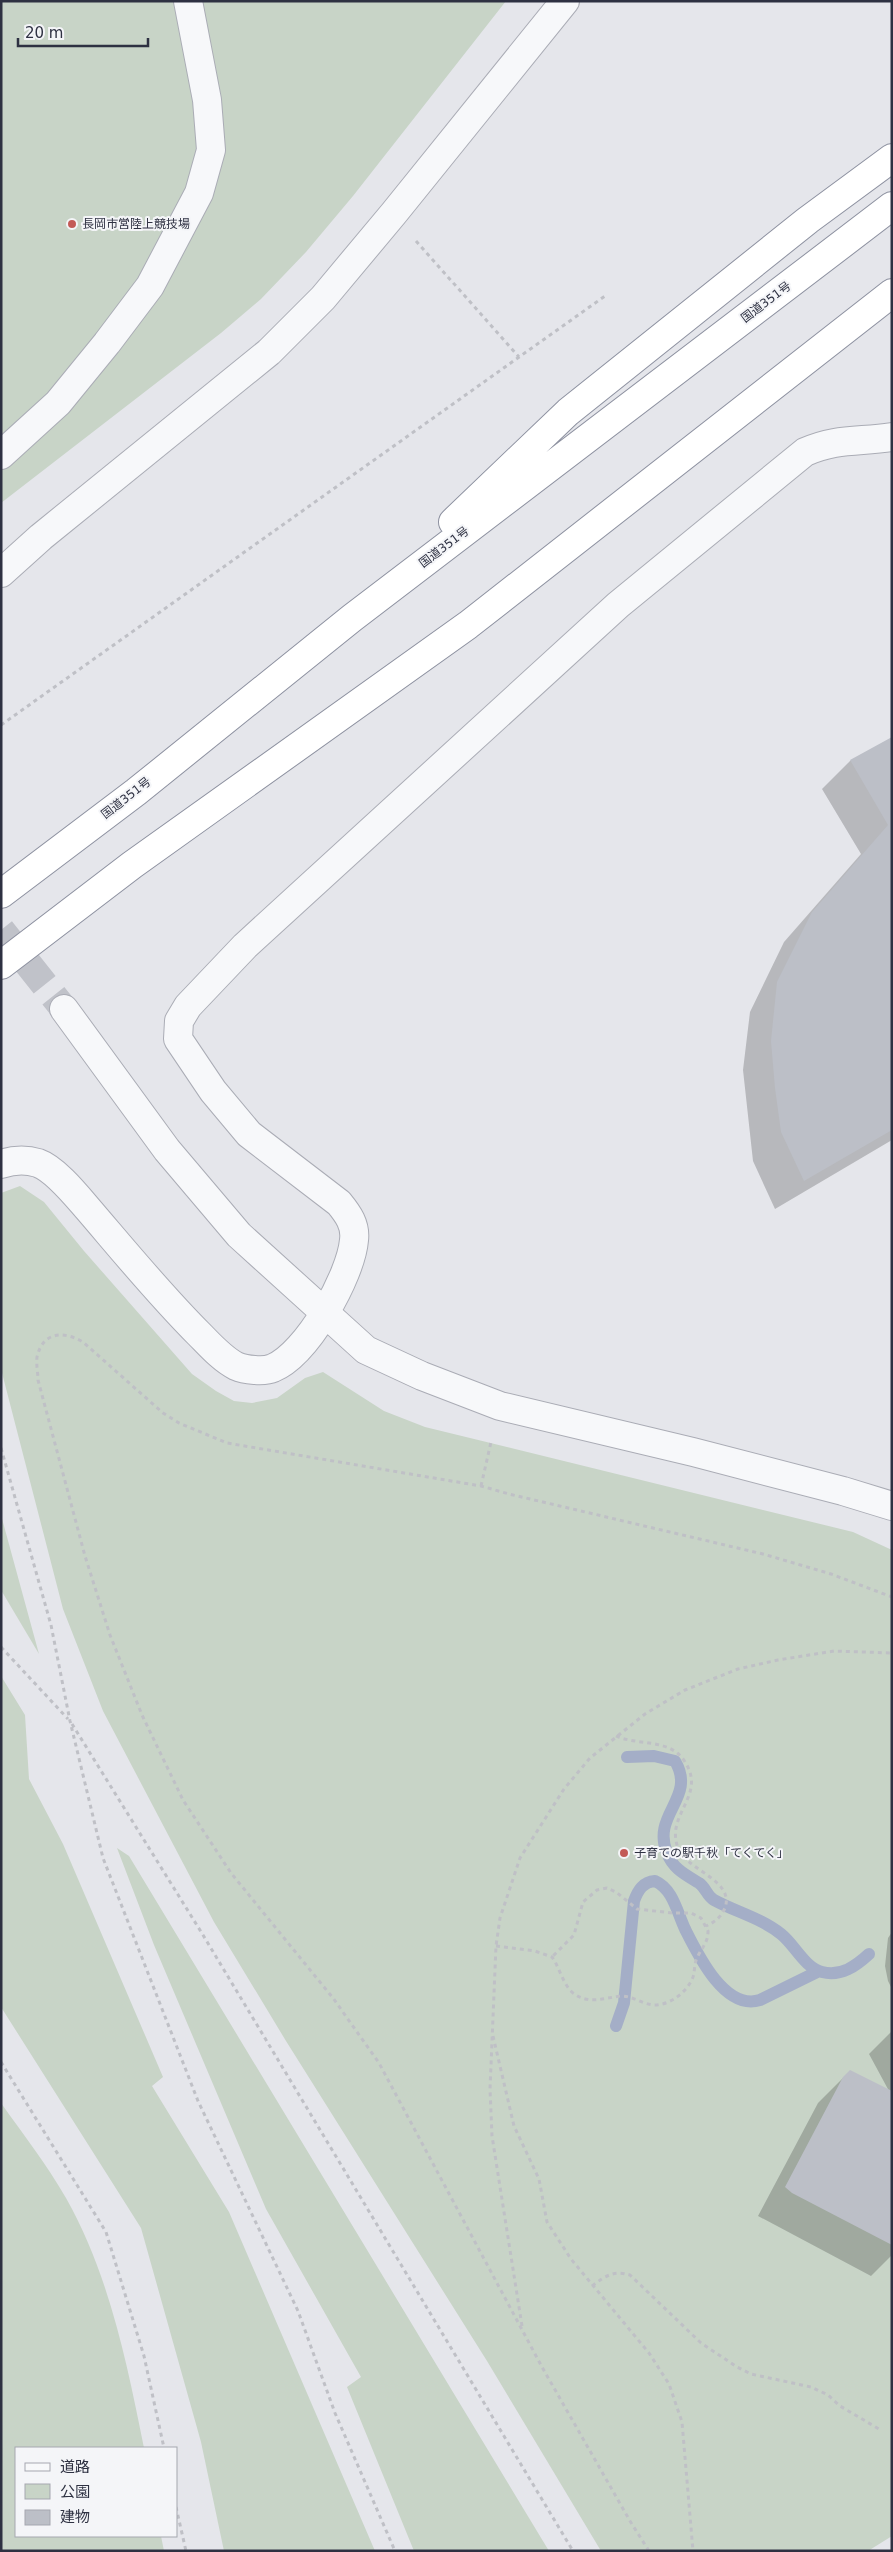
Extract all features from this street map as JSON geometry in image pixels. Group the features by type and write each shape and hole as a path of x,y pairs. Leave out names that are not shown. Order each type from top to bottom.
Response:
{"highway":[{"path":"352,618 568,412 808,220 892,158"},
{"name":"国道351号","path":"1,894 136,792 352,618 892,206"},
{"path":"1,965 132,865 468,625 892,293"}],"street":[{"path":"1,455 58,404 107,343 150,286 199,193 211,150 207,100 188,1"},
{"path":"1,573 49,531 269,352 323,298 566,1"},
{"path":"1,1164 15,1159 39,1163 68,1186 177,1312 213,1348 236,1366 254,1370 273,1368 299,1348 325,1314 348,1267 355,1239 351,1217 339,1203 249,1134 213,1091 178,1039 179,1021 188,1006 245,946 618,605 797,458 824,444 845,440 892,437"},
{"path":"64,1009 167,1150 233,1228 366,1350 422,1376 500,1406 693,1452 843,1491 892,1506"}],"path":[{"path":"388,220 420,244 519,357"},
{"path":"1,725 605,296"},
{"path":"649,2551 546,2376 379,2062 333,1998 231,1873 183,1800 142,1715 107,1626 84,1556 38,1380 37,1358 42,1344 52,1338 61,1333 74,1337 83,1342 163,1413 179,1423 227,1443 481,1486 763,1554 831,1574 892,1597"},
{"path":"481,1486 500,1406"},
{"path":"1,1448 51,1625 70,1720 103,1858 198,2101 298,2311 335,2413 395,2551"},
{"path":"1,1647 70,1720 203,1935 574,2551"},
{"path":"522,2329 492,2136 490,2089 496,1946 500,1918 520,1858 564,1789 590,1758 615,1736 645,1714 685,1690 738,1669 834,1651 892,1653"},
{"path":"615,1736 624,1740 674,1749 685,1760 691,1774 693,1786 689,1800 678,1819 675,1839 678,1850 685,1859 714,1880 725,1896 726,1903 721,1915 706,1926"},
{"path":"496,1946 535,1951 552,1957 567,1986 582,1998 602,2001 630,1997 647,2004 656,2005 674,1999 692,1978 696,1960 707,1942 708,1931 700,1918 690,1913 637,1909 616,1892 607,1888 597,1890 583,1902 574,1935 552,1957"},
{"path":"492,2032 507,2088 514,2126 539,2179 547,2222 592,2286 649,2352 669,2384 682,2422 693,2551"},
{"path":"1,2062 106,2232 144,2356 164,2447"},
{"path":"592,2286 608,2274 619,2272 630,2275 696,2338 737,2368 751,2374 811,2387 828,2395 840,2406 879,2429"},
{"path":"178,2516 186,2551"}],"green space":[{"path":"1,1 506,1 353,196 306,252 261,299 221,333 1,503"},
{"path":"20,1186 44,1202 84,1251 192,1374 234,1401 252,1403 277,1398 305,1378 323,1372 384,1411 425,1427 853,1532 892,1550 892,2536 868,2551 601,2551 487,2361 286,2041 214,1922 103,1711 63,1609 1,1369 1,1193"},
{"path":"1,1515 39,1654 1,1590"},
{"path":"1,1676 25,1715 29,1779 63,1844 163,2077 152,2086 229,2212 375,2551 224,2551 201,2442 141,2228 1,2007"},
{"path":"117,1848 129,1856 549,2551 414,2551 347,2387 361,2377 266,2209 154,1945"},
{"path":"1,2103 59,2186 81,2227 94,2257 115,2320 144,2447 15,2447 15,2537 161,2537 164,2551 1,2551"}],"building":[{"path":"892,737 892,1130 804,1181 781,1132 775,1088 771,1041 777,982 812,912 888,825 850,760"},
{"path":"850,2070 892,2091 892,2245 792,2193 785,2187 843,2077"}],"waterway":[{"path":"627,1757 654,1756 675,1761 680,1774 681,1785 665,1827 664,1839 667,1853 676,1867 699,1883 712,1898 773,1928 786,1939 805,1961 822,1972 842,1972 859,1963 869,1954"},
{"path":"616,2026 624,2003 634,1901 641,1887 647,1883 655,1881 666,1889 705,1966 724,1989 735,1997 747,2001 760,2000 819,1971"}],"tunnel":[{"path":"1,930 64,1009"}],"place":[{"name":"長岡市営陸上競技場","path":"72,224"},
{"name":"子育ての駅千秋「てくてく」","path":"624,1853"}]}
